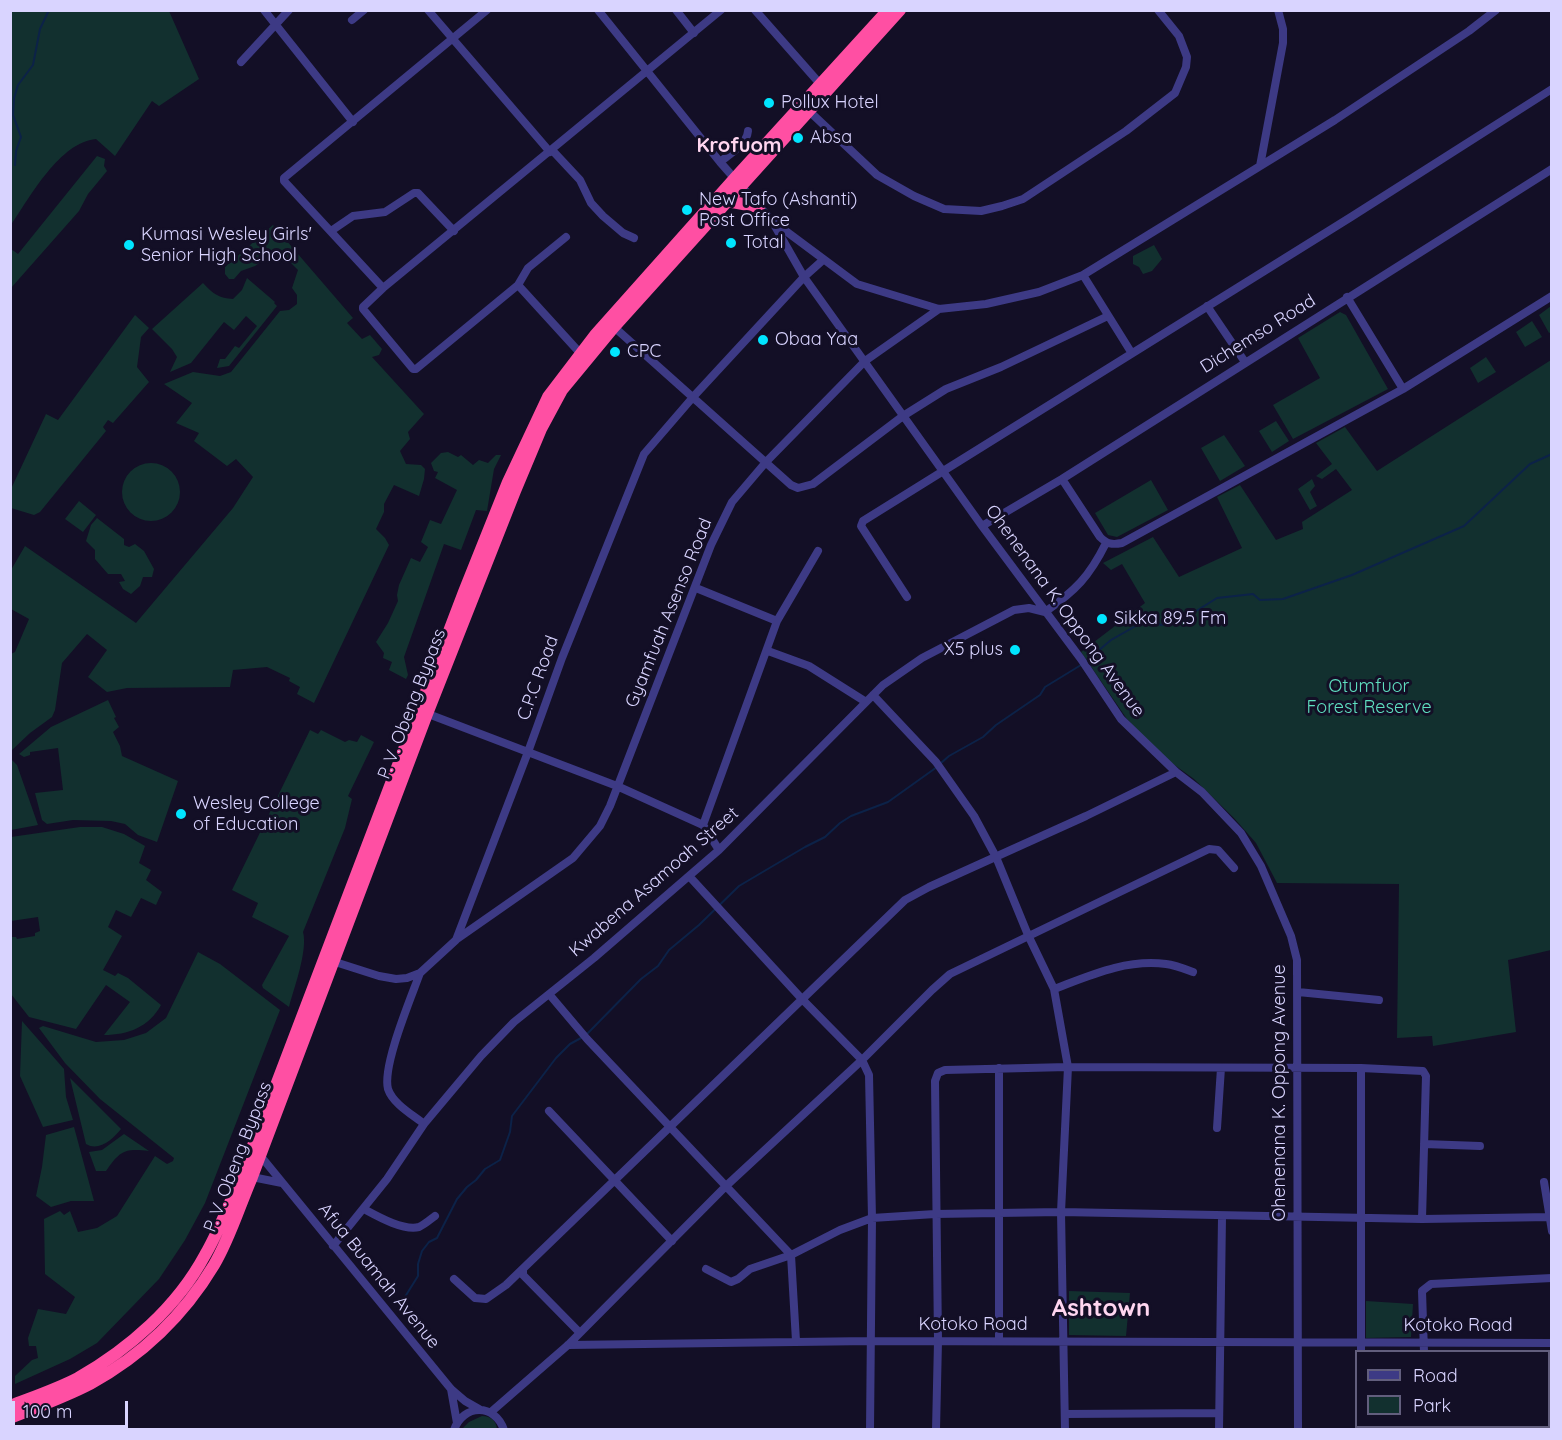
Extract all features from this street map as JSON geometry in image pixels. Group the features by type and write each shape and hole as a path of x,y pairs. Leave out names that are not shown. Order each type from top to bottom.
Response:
{"highway":[{"name":"P. V. Obeng Bypass","path":"10,1418 92,1382 131,1358 155,1338 186,1305 215,1264 230,1233 255,1152 423,712 469,581 533,424 548,397 580,353 738,182 888,10"},
{"name":"P. V. Obeng Bypass","path":"423,712 541,429 562,390 614,327 727,201 738,182 809,111 900,10"},
{"path":"727,201 759,207"},
{"name":"P. V. Obeng Bypass","path":"10,1406 77,1378 113,1356 145,1331 175,1299 205,1257 247,1175"}],"street":[{"path":"264,10 353,122"},
{"path":"241,62 289,10"},
{"path":"352,20 364,10"},
{"path":"429,10 452,40 551,151 580,180 591,203 623,234 634,238"},
{"path":"383,288 284,181 284,178 487,10"},
{"name":"Ohenenana K. Oppong Avenue","path":"598,10 720,162 772,221 804,277 1121,719 1176,772 1202,792 1232,823 1253,851 1291,936 1297,960 1298,1430"},
{"path":"675,10 694,33"},
{"path":"566,237 528,268 518,285 414,369 363,309 383,288 721,10"},
{"path":"755,10 821,85"},
{"path":"809,111 877,175 914,196 944,209 981,211 1002,206 1023,199 1126,131 1175,93 1186,67 1184,45 1158,10"},
{"path":"1260,166 1283,43 1278,10"},
{"path":"772,221 857,284 939,309 986,304 1039,292 1083,275 1260,166 1344,114 1468,32 1496,10"},
{"path":"907,597 862,524 942,470 1551,89"},
{"path":"720,162 741,145 748,130"},
{"name":"Dichemso Road","path":"982,526 1062,479 1551,169"},
{"path":"331,231 353,216 385,212 414,193 418,193 454,231"},
{"name":"C.P.C Road","path":"420,974 456,940 562,658 644,454 694,396 804,277 823,260"},
{"path":"1083,275 1131,352"},
{"path":"518,285 580,353"},
{"path":"1062,479 1100,537 1106,543 1113,545 1122,543 1403,389 1551,296"},
{"path":"1347,297 1403,389"},
{"path":"1207,306 1245,362"},
{"name":"Gyamfuah Asenso Road","path":"617,786 711,545 732,502 766,462 865,361 939,309"},
{"path":"614,327 791,484 798,488 805,488 820,480 903,416 946,388 1001,367 1108,316"},
{"path":"1045,612 1079,586 1106,543"},
{"path":"703,825 777,621 818,551"},
{"path":"696,588 777,621"},
{"name":"Kwabena Asamoah Street","path":"333,1246 364,1209 424,1124 506,1030 594,958 719,850 883,684 922,658 1014,610 1029,608 1045,612"},
{"path":"768,651 810,666 869,698 936,762 974,816 996,857 1028,935 1054,990 1068,1067 1061,1212 1065,1430"},
{"path":"423,712 617,786 703,825 719,850"},
{"path":"454,1279 475,1298 486,1299 523,1269 905,900 1176,772"},
{"path":"456,940 573,858 600,826 617,786"},
{"path":"491,1412 580,1333 726,1186 862,1060 950,974 1209,849 1218,850 1234,868"},
{"path":"689,876 801,998 862,1060 869,1075 871,1084 872,1218 870,1430"},
{"path":"328,960 396,979 420,974"},
{"path":"1054,990 1100,971 1126,964 1167,964 1193,972"},
{"path":"420,974 387,1076 388,1090 398,1104 424,1124"},
{"path":"1298,992 1379,1000"},
{"path":"549,994 584,1036 791,1255 796,1341"},
{"path":"936,1430 938,1341 935,1081 938,1073 945,1070 1068,1067 1361,1068 1419,1071 1425,1073 1422,1219"},
{"path":"999,1068 999,1341"},
{"path":"1217,1128 1221,1068"},
{"path":"1361,1068 1361,1347"},
{"path":"549,1111 672,1241"},
{"path":"1424,1144 1480,1146"},
{"name":"Afua Buamah Avenue","path":"255,1152 451,1389 479,1409"},
{"path":"247,1175 282,1183"},
{"path":"1544,1182 1551,1231"},
{"path":"364,1209 380,1218 406,1226 419,1227 435,1216"},
{"path":"706,1269 731,1282 750,1269 791,1255 840,1230 872,1218 935,1214 1061,1212 1222,1217 1360,1216 1422,1219 1550,1217"},
{"path":"1219,1430 1222,1217"},
{"path":"523,1269 523,1275 580,1333"},
{"path":"1424,1347 1422,1291 1425,1287 1431,1284 1551,1278"},
{"name":"Kotoko Road","path":"568,1344 796,1341 1220,1341 1361,1347 1541,1347 1551,1342"},
{"name":"Afua Buamah Avenue","path":"451,1389 455,1426"},
{"path":"455,1426 466,1413 479,1409 491,1412 497,1417 504,1430"},
{"path":"1065,1414 1219,1413"}],"green space":[{"path":"10,11 169,11 199,79 159,106 152,101 115,156 96,139 83,142 70,150 47,173 11,225"},
{"path":"97,156 105,159 104,166 107,171 88,194 79,211 11,288 11,249 18,254"},
{"path":"273,225 353,318 347,323 362,339 370,335 382,349 379,355 372,357 424,414 408,432 410,439 400,451 406,464 421,465 425,469 419,496 394,485 384,504 384,512 376,529 389,545 314,703 297,694 300,687 289,681 290,678 267,667 233,670 230,687 127,688 107,692 88,677 107,650 87,634 62,663 52,717 11,751 11,654 15,652 29,619 11,609 11,570 25,546 136,623 233,508 253,477 236,459 227,466 194,441 199,433 176,423 192,403 164,384 193,372 220,376 231,372 280,311 289,310 297,304 297,295 292,288 298,270 278,250 255,266 241,271 234,279 229,279 225,274 225,267"},
{"path":"1154,245 1162,259 1152,271 1143,274 1139,267 1133,264 1133,256"},
{"path":"247,278 277,306 229,366 217,368 220,359 225,359 235,346 239,348 257,326 246,316 234,330 224,322 191,363 170,372 177,357 152,329 203,283 216,295 233,299 242,290"},
{"path":"1551,306 1551,332 1549,333 1539,315"},
{"path":"1340,312 1346,315 1388,389 1293,439 1273,405 1320,378 1298,338"},
{"path":"135,315 149,328 141,337 137,367 149,382 113,423 108,420 103,427 106,431 40,512 34,515 11,508 11,489 46,414 58,420"},
{"path":"1532,321 1542,337 1525,347 1516,332"},
{"path":"1486,357 1496,372 1478,383 1470,368"},
{"name":"Otumfuor Forest Reserve","path":"1551,360 1551,950 1508,960 1516,1032 1433,1046 1432,1036 1397,1038 1399,884 1277,883 1256,843 1194,779 1162,756 1127,719 1081,652 1145,603 1122,564 1111,570 1103,563 1153,537 1179,577 1242,548 1217,497 1240,485 1276,540 1303,529 1302,522 1352,490 1336,469 1322,479 1316,476 1332,464 1316,443 1345,427 1377,471"},
{"path":"1276,421 1289,441 1272,452 1259,431"},
{"path":"1224,435 1245,466 1220,481 1201,448"},
{"path":"448,452 458,457 461,455 473,465 479,460 488,463 496,455 501,455 494,469 487,511 476,510 461,550 444,544 404,657 408,675 406,679 389,670 392,662 383,658 384,653 376,642 398,601 399,585 411,558 420,562 428,547 421,542 430,520 441,524 457,490 435,478 438,472 434,471 431,463 441,453"},
{"path":"145,463 157,463 172,471 180,486 180,498 172,513 157,521 145,521 130,513 122,498 122,486 130,471"},
{"path":"1312,479 1315,486 1310,492 1317,506 1310,510 1298,489"},
{"path":"1151,480 1168,510 1117,537 1108,535 1095,513"},
{"path":"79,501 96,515 83,532 65,519"},
{"path":"97,518 124,539 124,545 129,547 135,544 144,551 154,569 152,577 143,577 140,586 131,594 123,589 119,582 125,581 121,574 108,574 95,559 95,550 86,541 91,525"},
{"path":"108,700 119,727 113,732 122,756 178,781 157,842 138,835 125,824 111,821 73,820 47,824 42,820 35,793 63,790 58,748 30,752 30,755 24,757 19,754 51,727"},
{"path":"310,730 318,734 321,730 345,742 349,740 357,742 361,735 374,742 348,796 352,799 345,828 303,932 304,949 289,1007 262,985 289,936 252,917 258,903 232,890"},
{"path":"12,760 17,765 38,825 11,830 10,762"},
{"path":"80,827 102,827 124,834 145,846 139,863 151,870 146,880 162,892 156,905 141,898 131,917 116,910 108,927 122,936 103,970 115,976 118,973 128,978 161,1005 144,1024 121,1033 104,1035 130,1002 106,985 76,1029 29,1017 11,994 11,937 17,939 35,936 35,933 40,931 38,917 11,921 11,837"},
{"path":"198,952 220,964 280,1010 205,1203 185,1240 159,1279 97,1343 70,1359 15,1384 15,1376 32,1360 38,1358 36,1346 29,1346 28,1338 38,1309 66,1314 75,1297 45,1274 44,1219 60,1211 64,1215 70,1211 78,1232 97,1228 117,1216 155,1156 167,1164 174,1158 100,1099 65,1063 39,1028 43,1026 96,1042 124,1040 146,1033 166,1018"},
{"path":"22,1021 64,1069 66,1097 73,1120 43,1127 20,1076"},
{"path":"70,1078 121,1129 114,1137 101,1145 86,1144"},
{"path":"74,1127 94,1201 71,1201 51,1207 36,1196 46,1135"},
{"path":"124,1134 149,1151 123,1152 106,1171 96,1171 89,1152 102,1150"},
{"path":"1069,1291 1130,1293 1126,1336 1069,1335"},
{"path":"1366,1301 1413,1304 1411,1337 1366,1338"},
{"path":"482,1416 492,1420 497,1429 461,1430 469,1422"}],"waterway":[{"path":"15,165 16,151 21,137 13,115 14,98 18,85 33,65 40,29 49,10"},
{"path":"1085,662 1111,640 1148,619 1161,625 1193,613 1217,598 1253,594 1260,600 1283,599 1352,575 1464,526 1530,464 1552,454"},
{"path":"941,763 983,737 996,725 1040,695 1045,687 1081,665"},
{"path":"586,1035 641,979 658,966 669,950 739,886 825,837 851,816 888,802 937,767"},
{"path":"399,1303 418,1276 418,1264 422,1251 429,1242 437,1238 457,1199 485,1169 500,1160 510,1132 512,1116 556,1058 570,1044 581,1038"}],"place":[{"name":"Pollux Hotel","path":"769,103"},
{"name":"Absa","path":"798,138"},
{"name":"New Tafo (Ashanti) Post Office","path":"687,210"},
{"name":"Total","path":"731,243"},
{"name":"Kumasi Wesley Girls' Senior High School","path":"129,245"},
{"name":"Obaa Yaa","path":"763,340"},
{"name":"CPC","path":"615,352"},
{"name":"Sikka 89.5 Fm","path":"1102,619"},
{"name":"X5 plus","path":"1015,650"},
{"name":"Wesley College of Education","path":"181,814"}],"district":[{"name":"Krofuom","path":"739,146"},
{"name":"Ashtown","path":"1101,1309"}]}
